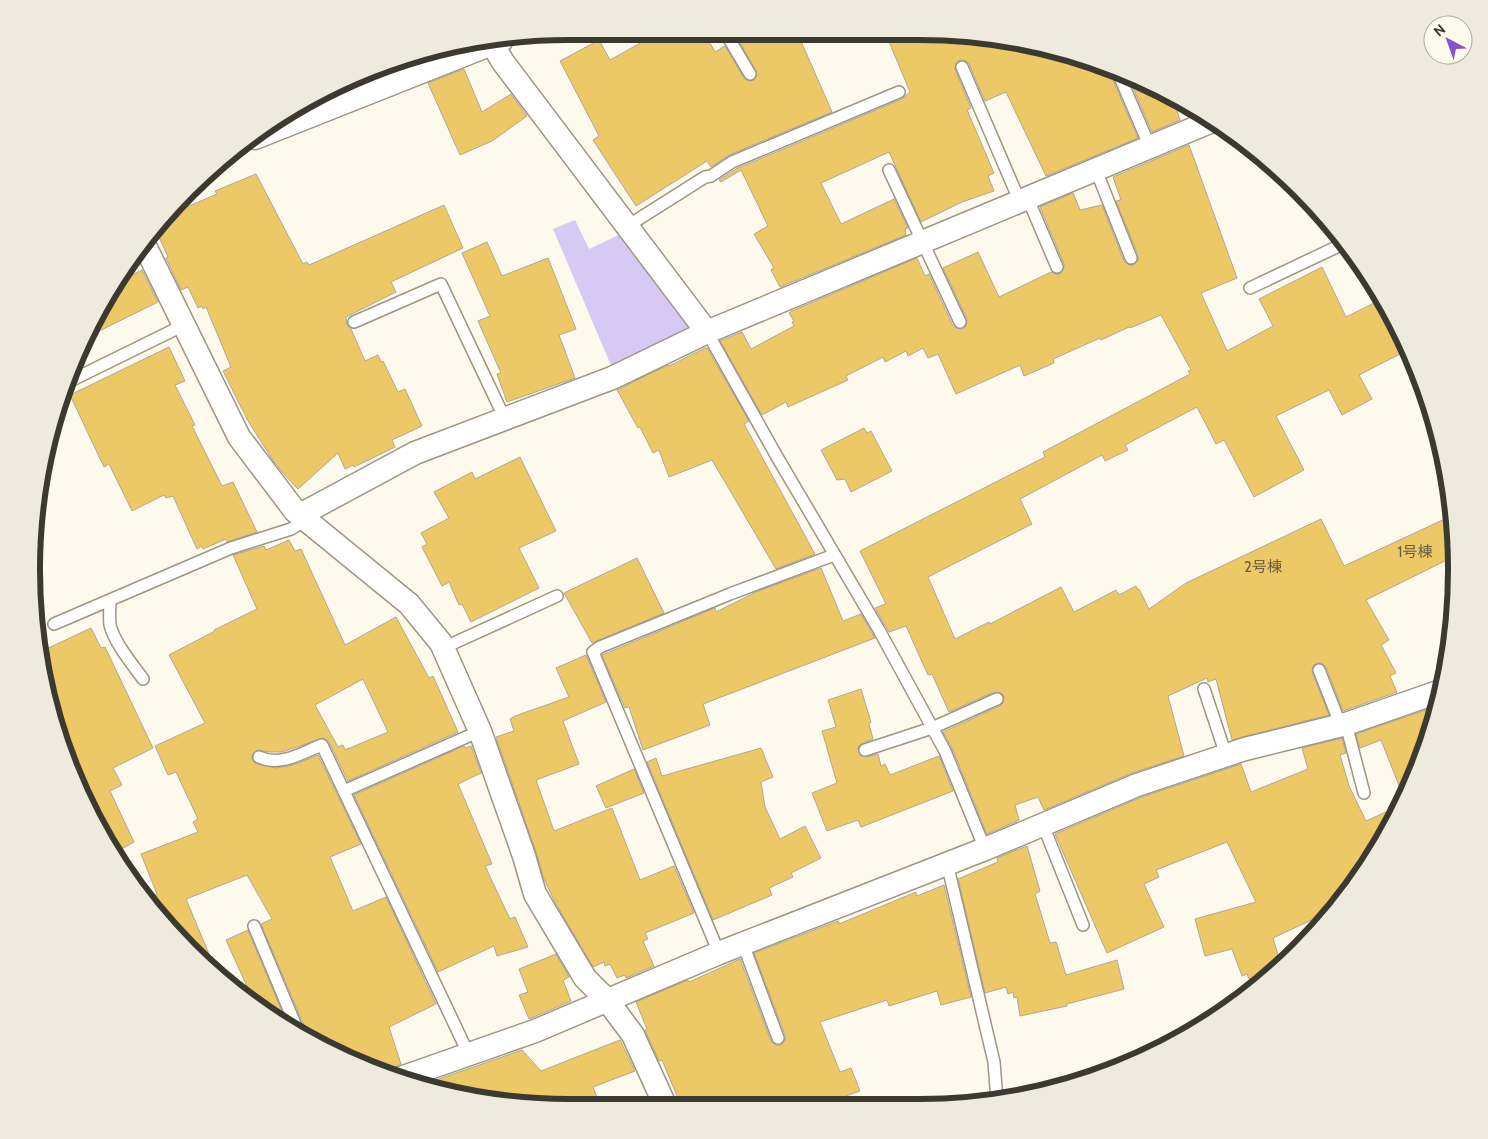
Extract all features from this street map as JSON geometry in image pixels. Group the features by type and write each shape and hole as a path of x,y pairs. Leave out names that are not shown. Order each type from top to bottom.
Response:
{"street":[{"path":"496,46 503,62 707,332"},
{"path":"272,131 480,48"},
{"path":"303,518 415,453 612,378 707,332 1205,124"},
{"path":"147,250 239,437 295,511 409,604 441,643 480,731 524,856 535,894 585,978 607,1000 633,1035 662,1099"},
{"path":"412,1075 535,1032 742,944 947,864 1137,785 1226,755 1343,725 1433,694"}],"lane":[{"path":"730,40 750,74"},
{"path":"962,68 1056,267"},
{"path":"1121,80 1150,147"},
{"path":"626,227 732,162 899,92"},
{"path":"889,170 960,322"},
{"path":"1096,170 1131,258"},
{"path":"1250,288 1338,246"},
{"path":"354,322 441,284 505,419"},
{"path":"76,378 184,325"},
{"path":"707,332 776,455 879,630 945,751 984,849"},
{"path":"54,624 231,548 291,529 303,518"},
{"path":"719,954 593,652 600,647 730,594 834,554"},
{"path":"443,648 557,596"},
{"path":"110,601 110,624 114,634 143,679"},
{"path":"1319,670 1343,725 1364,793"},
{"path":"1204,689 1226,755"},
{"path":"865,750 932,728 997,699"},
{"path":"344,791 480,731"},
{"path":"259,758 280,762 322,745 469,1055"},
{"path":"1043,825 1083,925"},
{"path":"947,864 994,1062 996,1093"},
{"path":"254,926 294,1021"},
{"path":"742,944 778,1038"}],"shaded area":[{"path":"575,220 589,249 625,232 698,329 613,370 553,229"}],"building":[{"path":"599,40 610,60 646,40 708,40 715,52 725,46 744,78 750,81 754,80 757,73 739,40 800,40 832,112 729,155 711,167 707,161 636,206 593,140 599,136 560,61"},
{"path":"888,40 953,41 1022,50 1056,58 1112,77 1138,138 1046,176 1006,92 985,101 969,64 966,61 960,60 956,63 955,69 971,108 967,110 994,173 988,176 994,191 962,202 921,222 889,152 821,183 841,224 894,199 908,228 905,229 906,235 780,287 771,270 774,268 754,234 768,226 741,170 721,182 719,180 736,169 902,99 910,92"},
{"path":"464,69 482,112 511,94 527,116 492,141 460,155 428,83"},
{"path":"1132,85 1176,107 1180,120 1152,132"},
{"path":"1189,145 1237,278 1201,293 1227,351 1273,326 1259,299 1322,267 1346,317 1374,303 1400,354 1359,375 1372,399 1342,415 1329,390 1276,416 1304,470 1254,497 1224,440 1216,444 1197,407 1125,445 1128,450 1105,461 1102,455 1020,499 1032,524 928,577 955,639 989,622 990,624 1061,587 1074,612 1116,590 1119,595 1136,586 1149,609 1186,583 1321,519 1344,566 1445,519 1448,560 1366,600 1389,640 1381,645 1396,673 1390,676 1397,692 1343,711 1326,667 1321,663 1317,663 1313,666 1312,672 1329,715 1232,740 1216,679 1208,682 1207,678 1168,696 1184,756 1132,773 1044,810 1038,797 1015,805 1019,820 987,834 952,748 943,732 1000,706 1003,703 1004,696 1001,693 994,692 949,712 932,674 928,675 906,626 889,632 875,608 886,604 860,551 1045,457 1043,452 1190,374 1188,371 1191,370 1161,315 1101,340 1100,338 1053,359 1054,363 1024,376 1020,365 956,394 938,354 928,358 923,348 908,356 906,351 885,362 883,357 846,376 848,380 788,407 786,402 762,415 720,341 742,332 751,349 794,326 792,322 794,321 789,313 792,311 917,258 925,276 929,274 953,326 963,329 966,326 967,319 943,268 978,252 999,297 1051,272 1060,274 1064,264 1040,207 1073,193 1080,210 1102,205 1124,261 1129,265 1134,265 1138,260 1138,255 1116,201 1121,200 1113,177"},
{"path":"256,174 303,264 307,262 309,265 444,205 463,248 391,282 396,292 346,317 347,325 351,329 365,361 378,355 381,362 383,361 398,392 405,389 422,426 392,440 395,447 354,467 353,465 345,469 338,453 298,489 284,474 274,462 248,421 223,371 231,367 206,307 203,309 202,306 198,308 188,287 181,290 166,258 168,257 159,237 162,236 160,233 171,220 182,212 182,209 217,194 215,191"},
{"path":"487,242 502,276 548,258 576,329 559,335 575,378 507,402 497,374 501,373 478,321 490,316 462,253"},
{"path":"142,270 158,302 96,332 111,305 128,277"},
{"path":"169,347 185,381 175,385 195,425 192,426 222,486 233,482 257,532 227,542 226,539 203,549 202,546 197,549 173,496 166,498 164,495 132,511 109,464 104,467 70,395"},
{"path":"707,348 749,421 744,424 815,554 776,569 712,460 669,477 659,450 653,453 640,427 638,428 617,390"},
{"path":"864,428 867,433 871,431 892,471 851,492 845,479 837,480 821,450"},
{"path":"520,457 556,531 519,548 539,588 471,622 462,604 459,605 449,582 442,586 422,547 427,544 421,533 449,518 434,492 472,472 475,479"},
{"path":"289,540 295,551 301,549 345,645 396,617 429,678 433,676 458,732 348,781 329,742 323,738 282,752 258,750 252,755 252,759 256,764 276,768 293,765 318,755 361,844 330,857 353,911 386,897 436,1004 389,1027 401,1064 392,1068 367,1059 305,1028 261,924 272,919 247,875 186,899 211,960 171,919 152,896 157,894 141,854 198,832 193,822 198,819 176,772 168,775 155,746 205,723 169,655 257,609 233,555 264,546 266,550","holes":["363,679 388,732 345,750 343,745 338,747 315,705"]},
{"path":"637,558 664,613 592,643 564,593"},
{"path":"821,568 843,621 861,614 875,638 703,704 710,725 643,750 629,707 625,708 602,655 715,608 716,612 756,592"},
{"path":"91,628 101,648 105,647 153,748 113,768 122,785 110,791 134,842 120,850 95,804 68,740 58,707 46,649"},
{"path":"586,655 606,702 563,721 579,764 536,780 554,831 612,808 640,880 674,866 694,913 645,933 648,939 643,941 654,966 626,978 625,975 617,978 610,964 605,966 604,962 593,967 555,902 544,879 496,737 514,731 510,719 515,716 569,697 556,668"},
{"path":"861,689 871,722 869,724 873,739 859,745 860,755 867,757 878,754 881,766 885,764 890,775 939,756 953,791 861,827 858,820 827,831 812,793 837,783 822,731 836,727 828,700"},
{"path":"1430,709 1420,740 1400,789 1381,740 1360,748 1356,734"},
{"path":"1342,738 1346,753 1340,755 1349,786 1366,821 1390,810 1359,864 1319,917 1273,938 1279,958 1258,977 1249,979 1247,974 1242,976 1232,949 1205,956 1195,919 1256,902 1227,842 1156,870 1159,877 1144,884 1164,927 1107,953 1055,834 1142,797 1241,764 1251,792 1308,769 1302,748"},
{"path":"464,746 465,748 471,746 481,773 458,784 492,864 485,866 510,919 515,917 528,947 497,956 494,946 438,972 354,795"},
{"path":"761,748 773,777 761,782 765,807 780,839 805,826 821,858 791,873 793,877 769,888 772,895 713,920 647,762 656,758 662,776"},
{"path":"634,769 644,793 606,808 596,786"},
{"path":"1027,846 1040,891 1035,894 1050,943 1056,942 1066,975 1117,960 1124,989 1067,1004 1067,1006 1020,1016 1017,997 1014,998 1013,992 1008,994 1006,987 985,993 958,879 998,862 997,858"},
{"path":"944,885 971,997 941,1005 937,991 889,1006 887,1000 820,1022 840,1072 851,1068 860,1091 837,1099 678,1099 662,1060 659,1061 645,1030 647,1029 636,1002 688,980 689,982 740,959 771,1041 776,1045 781,1045 785,1040 785,1035 754,953 838,921 839,924 916,892 917,896"},
{"path":"248,930 283,1015 249,992 226,940"},
{"path":"556,954 569,977 563,980 571,1001 529,1019 519,995 528,992 519,969"},
{"path":"620,1040 635,1071 593,1087 598,1099 535,1098 466,1089 433,1081 522,1050 541,1071"}]}
